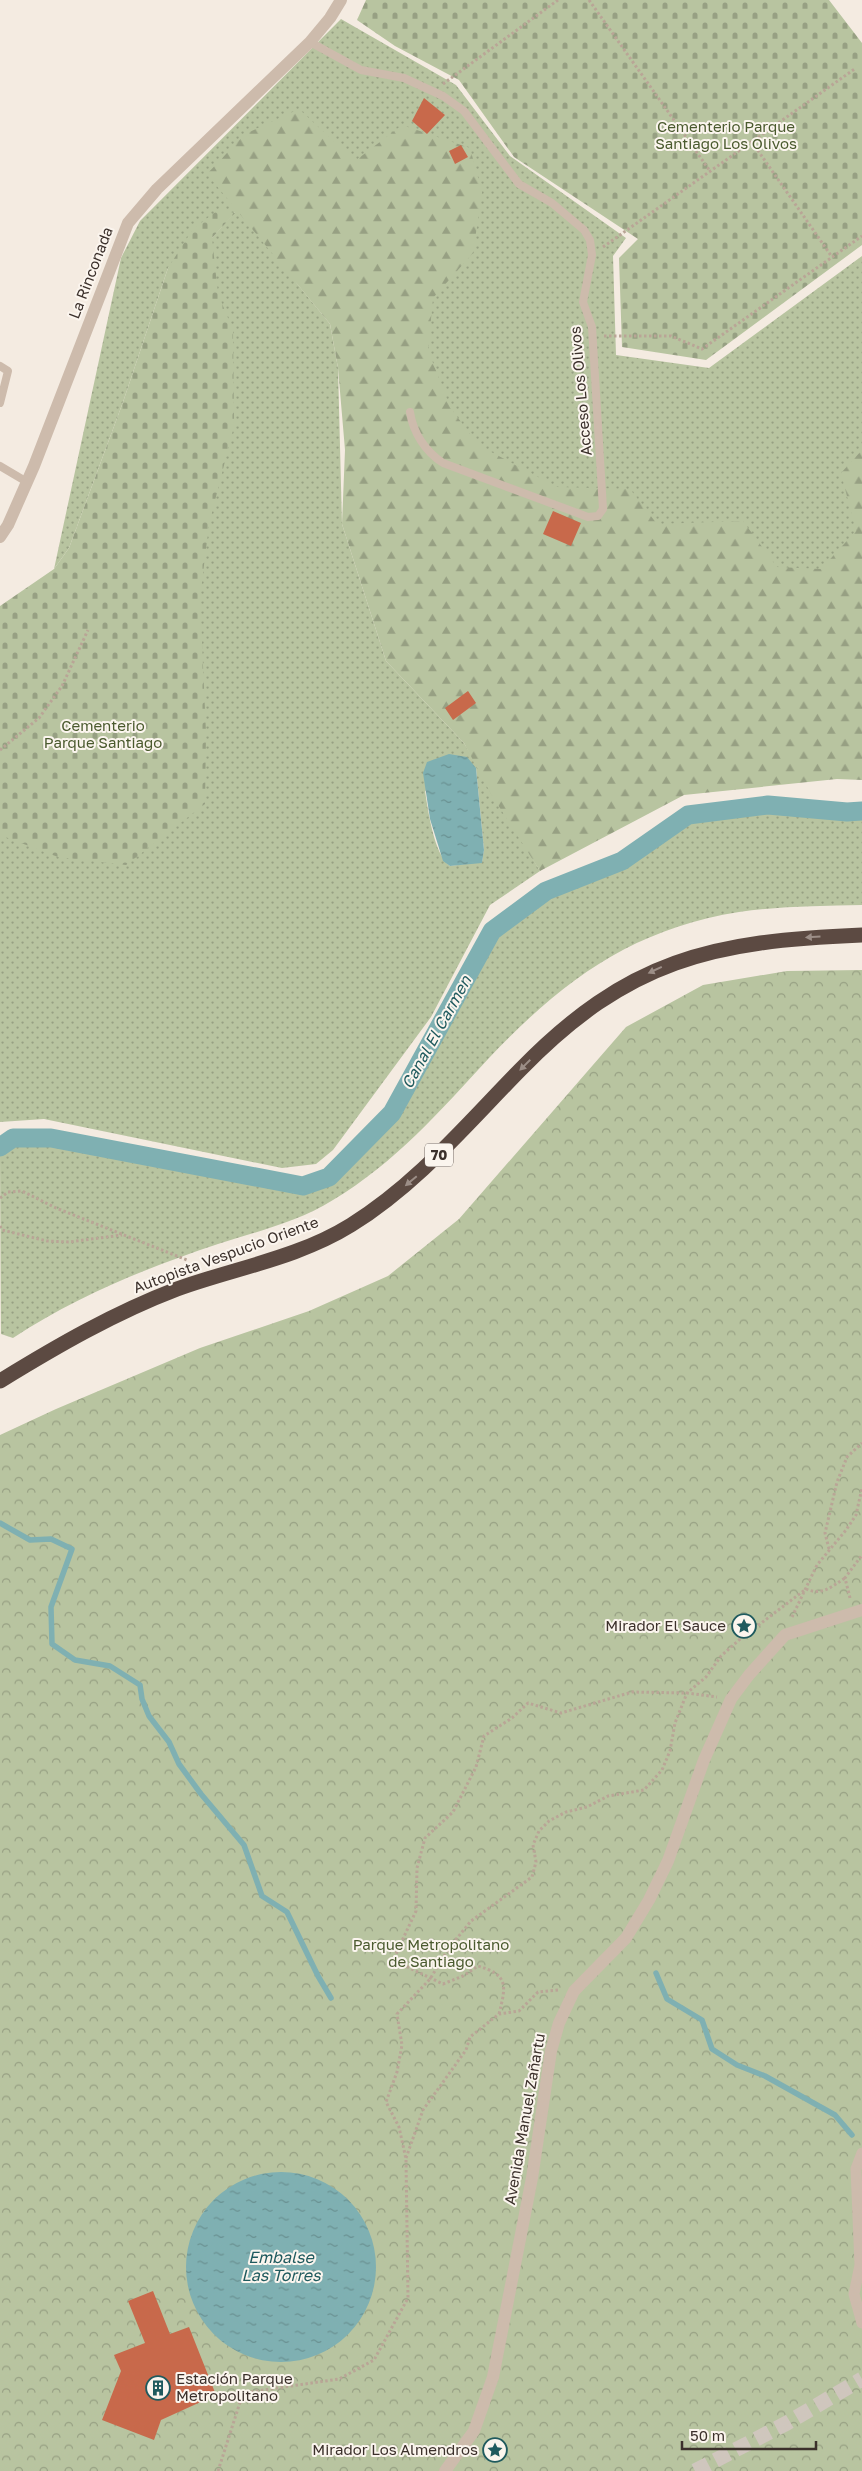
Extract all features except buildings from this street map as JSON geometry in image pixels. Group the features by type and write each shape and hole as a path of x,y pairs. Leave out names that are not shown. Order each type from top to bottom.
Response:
{"highway":[{"name":"Autopista Vespucio Oriente","path":"0,1381 53,1348 117,1314 178,1289 289,1254 350,1226 415,1178 519,1070 563,1029 597,1002 642,977 689,957 741,944 862,935"}],"street":[{"name":"La Rinconada","path":"0,537 8,525 27,482 128,223 157,189 310,42 330,18 341,0"},
{"name":"Avenida Manuel Zañartu","path":"446,2471 474,2431 493,2377 532,2178 551,2051 559,2023 574,1991 626,1938 649,1900 668,1861 704,1760 731,1699 769,1651 785,1635 858,1612"},
{"path":"862,2154 856,2169 860,2266 854,2294 862,2323"}],"lane":[{"name":"Acceso Los Olivos","path":"310,42 362,70 404,78 434,91 464,111 519,184 552,203 584,230 590,240 592,255 583,302 592,327 603,509 598,516 588,517 443,463 430,455 412,424 410,412"},
{"path":"0,366 8,371 0,403"},
{"path":"0,466 27,482"}],"path":[{"path":"434,91 558,0"},
{"path":"589,0 710,171"},
{"path":"592,255 856,68"},
{"path":"752,142 832,257"},
{"path":"592,336 671,336 702,349 862,236"},
{"path":"0,750 39,718 45,710 62,686 88,630"},
{"path":"0,1198 8,1192 22,1191 122,1235 187,1260"},
{"path":"0,1226 2,1230 47,1241 69,1242 122,1235"},
{"path":"829,1550 825,1533 837,1482 847,1457 862,1443"},
{"path":"785,1635 795,1608 806,1590 817,1565 856,1515 862,1488"},
{"path":"806,1590 824,1592 845,1578 862,1555"},
{"path":"845,1578 858,1612"},
{"path":"218,2471 242,2393 339,2379 374,2360 408,2298 406,2158 399,2127 386,2102 397,2072 402,2045 398,2014 430,1979 449,1948 471,1921 532,1877 536,1862 533,1845 539,1831 549,1820 608,1796 644,1790 662,1770 670,1750 675,1723 687,1693 706,1677 721,1656 739,1640 806,1590"},
{"path":"499,2014 504,1996 503,1982 495,1971 478,1966 463,1976 443,1984 394,1960 416,1911 418,1868 425,1838 453,1812 476,1767 484,1736 512,1718 528,1703 562,1713 632,1692 687,1693 731,1699"},
{"path":"406,2158 423,2110 466,2050 470,2037 499,2014 519,2011 538,1992 574,1991"}],"green space":[{"name":"Cementerio Parque Santiago Los Olivos","path":"366,0 829,0 862,43 862,245 706,360 622,347 619,258 638,239 514,157 459,80 395,46 357,20"},
{"path":"341,19 456,85 510,156 626,238 613,256 616,355 709,368 862,256 862,534 825,572 769,570 553,496 472,449 295,281 330,324 338,368 342,524 386,661 464,743 540,871 490,905 431,1017 333,1150 316,1164 282,1168 44,1119 0,1122 0,820 181,558 212,238 235,212 168,268 123,402 69,548 54,569 121,258 140,221","holes":["476,768 484,850 482,862 450,866 444,860 436,842 425,791"]},
{"path":"299,109 355,161 402,125 470,148 482,192 473,253 433,298 428,350 450,407 478,445 557,487 630,489 657,524 743,521 777,567 821,569 856,531 841,473 862,450 862,780 837,779 684,795 540,871 491,794 464,743 386,661 342,524 345,450 338,368 330,324 207,174 245,134"},
{"name":"Cementerio Parque Santiago","path":"218,210 235,213 212,238 218,294 233,330 234,426 209,524 200,598 206,733 205,804 126,865 58,857 0,835 0,606 54,569 69,548 123,402 168,268 193,229"},
{"path":"768,811 847,817 862,816 862,905 785,907 739,912 701,920 665,931 632,945 601,962 544,1005 516,1030 435,1116 397,1153 377,1170 333,1200 292,1220 191,1253 112,1284 62,1309 13,1338 1,1334 0,1155 15,1143 50,1144 304,1192 332,1182 397,1116 496,935 549,895 624,866 690,821"},
{"name":"Parque Metropolitano de Santiago","path":"862,970 862,2471 0,2471 0,1435 56,1409 200,1348 309,1311 388,1276 459,1219 626,1027 703,985 787,971"}],"water":[{"path":"449,754 467,757 476,768 484,850 482,863 450,866 443,861 430,819 423,773 427,762"},
{"name":"Embalse Las Torres","path":"272,2172 290,2172 309,2176 326,2183 341,2193 355,2207 365,2222 372,2239 376,2267 372,2295 365,2312 355,2327 341,2341 326,2351 309,2358 290,2362 272,2362 253,2358 236,2351 221,2341 207,2327 197,2312 190,2295 186,2276 186,2258 190,2239 197,2222 207,2207 221,2193 236,2183 253,2176"}],"waterway":[{"name":"Canal El Carmen","path":"0,1147 13,1138 51,1138 303,1186 329,1177 392,1113 492,931 546,891 622,861 688,815 768,805 847,812 862,811"},
{"path":"0,1523 30,1540 51,1539 72,1549 51,1607 52,1644 75,1660 110,1666 140,1685 142,1699 149,1716 169,1742 179,1764 201,1794 244,1845 262,1896 287,1912 318,1976 331,1998"},
{"path":"656,1973 667,1999 702,2020 712,2049 737,2065 765,2076 835,2115 852,2135"}],"tunnel":[{"path":"695,2471 787,2423 862,2379"}],"place":[{"name":"Mirador El Sauce","path":"744,1626"},
{"name":"Estación Parque Metropolitano","path":"158,2388"},
{"name":"Mirador Los Almendros","path":"495,2450"}]}
